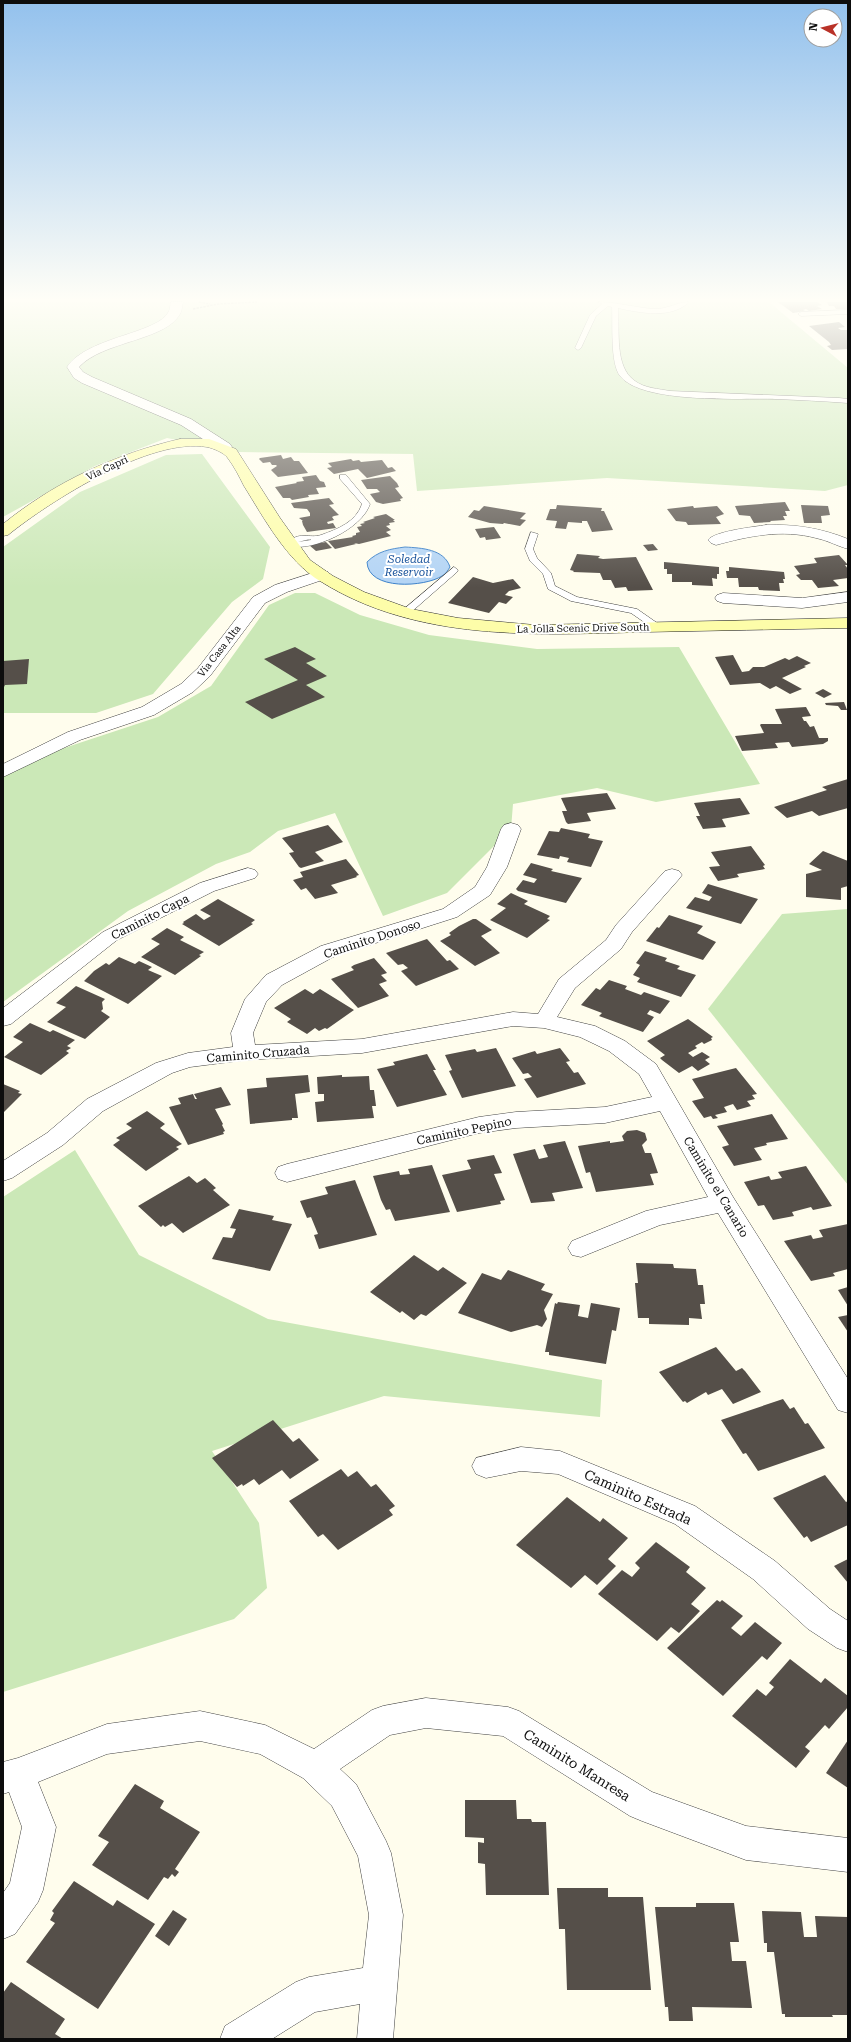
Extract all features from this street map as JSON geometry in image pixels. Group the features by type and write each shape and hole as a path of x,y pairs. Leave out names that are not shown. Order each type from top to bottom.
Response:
{"street":[{"path":"128,397 186,422 225,447"},
{"name":"Via Capri","path":"3,532 56,495 116,462 169,445 208,443 225,447"},
{"name":"La Jolla Scenic Drive South","path":"225,447 231,452 305,563 355,595 406,612 444,621 506,629 535,630 842,623"},
{"path":"716,540 738,533 792,529 828,537 848,544"},
{"name":"Via Casa Alta","path":"3,771 74,736 148,712 187,688 204,672 259,600 267,594 289,585 322,575"},
{"path":"723,598 782,602 828,602 848,597"},
{"path":"828,602 842,623"},
{"name":"Caminito Donoso","path":"245,1053 242,1034 256,999 274,980 328,951 450,913 483,890 497,867 511,829"},
{"name":"Caminito Capa","path":"3,1019 110,936 208,888 248,874"},
{"path":"544,1021 567,984 614,944 624,929 672,875"},
{"name":"Caminito Cruzada","path":"3,1172 55,1139 95,1105 164,1068 188,1060 245,1053 362,1046 513,1019 544,1021"},
{"name":"Caminito el Canario","path":"544,1021 586,1031 617,1046 648,1069 724,1203 848,1402"},
{"name":"Caminito Pepino","path":"287,1173 479,1125 516,1120 605,1115 666,1102"},
{"path":"581,1248 655,1217 724,1203"},
{"name":"Caminito Estrada","path":"486,1466 521,1459 560,1463 686,1515 764,1570 819,1619 848,1638"},
{"name":"Caminito Manresa","path":"315,1767 383,1721 426,1713 508,1722 642,1805 746,1843 848,1855"},
{"path":"3,1922 26,1890 39,1827 11,1776 107,1739 200,1726 265,1740 315,1767 344,1795 374,1853 386,1915 376,2039"},
{"path":"238,2039 310,1995 381,1983"}],"lane":[{"path":"761,397 848,401"},
{"path":"291,544 313,543 318,539 344,529 365,509 366,504 343,477"},
{"path":"534,534 529,549 533,559 547,573 551,587 574,599 634,611 657,627"},
{"path":"406,612 454,570"}],"green space":[{"path":"3,397 848,397 848,485 825,491 607,478 417,491 413,454 238,452 167,438 95,466 3,517"},
{"path":"202,454 270,547 263,579 232,602 153,694 96,713 3,713 3,547 80,492 166,455"},
{"path":"295,593 315,593 360,615 429,635 537,649 679,647 760,784 656,802 597,788 513,804 511,829 447,893 383,916 335,813 278,831 250,852 216,864 128,911 3,1002 3,776 58,750 158,717 211,686 269,605"},
{"path":"848,909 848,1185 708,1009 782,914"},
{"path":"75,1150 139,1255 268,1319 602,1380 600,1417 384,1396 212,1451 259,1523 267,1588 234,1619 3,1692 3,1197"}],"water":[{"name":"Soledad Reservoir","path":"405,547 425,549 438,553 443,556 450,567 447,572 434,580 411,584 387,582 377,578 370,571 367,562 375,555 389,550"}],"building":[{"path":"281,455 283,459 291,457 294,461 299,461 308,473 278,477 271,470 277,466 276,465 272,465 270,462 263,463 259,459"},
{"path":"351,459 353,461 359,460 361,462 382,460 388,468 392,467 396,471 367,478 358,469 334,474 327,468 332,467 328,463"},
{"path":"316,475 320,481 324,482 326,487 316,488 319,494 308,495 309,497 292,500 290,498 283,498 275,487 304,481 302,477"},
{"path":"390,476 397,483 399,487 395,488 403,498 400,499 401,501 383,504 376,502 370,494 380,492 377,489 367,489 361,480"},
{"path":"329,498 334,504 329,505 339,515 332,517 334,520 327,522 328,524 333,523 336,528 307,532 303,525 303,521 299,518 310,516 310,513 307,509 294,508 291,503"},
{"path":"785,502 790,511 785,511 787,516 783,516 785,520 770,521 771,522 754,523 750,516 739,515 735,506"},
{"path":"557,505 602,508 601,511 604,511 613,530 592,532 587,521 582,521 582,523 568,522 566,529 555,528 557,521 546,520 550,509 556,509"},
{"path":"801,505 828,506 830,515 821,516 822,523 804,523"},
{"path":"484,506 526,513 520,519 526,520 520,526 504,523 490,523 468,517 474,510 479,511"},
{"path":"693,506 694,508 717,506 724,514 716,517 721,524 688,525 686,522 676,521 667,509"},
{"path":"386,514 395,520 393,520 395,522 389,523 390,525 386,526 391,530 386,532 391,536 359,544 354,543 356,544 335,549 328,541 353,537 352,536 356,535 356,533 360,532 357,527 362,526 360,524 375,518 373,517"},
{"path":"494,527 501,538 486,540 485,537 480,538 475,529"},
{"path":"326,542 332,548 316,551 309,545"},
{"path":"653,544 658,550 648,551 643,545"},
{"path":"577,554 600,556 598,558 603,559 636,557 653,590 628,591 626,587 615,588 611,580 603,580 600,573 573,572 574,571 570,570"},
{"path":"839,555 848,565 845,565 848,569 848,578 833,580 839,586 818,588 812,580 801,580 796,575 800,574 794,566 817,563 814,558"},
{"path":"664,562 719,567 719,574 717,574 717,579 712,578 713,586 692,585 692,582 672,582 672,574 667,574 667,569 664,569"},
{"path":"729,567 784,572 784,583 779,583 780,591 759,590 758,587 739,587 738,578 727,578 726,571 729,571"},
{"path":"473,577 493,583 513,579 521,588 509,591 505,595 513,597 506,604 499,602 489,613 448,603"},
{"path":"295,647 316,659 306,663 327,676 306,685 325,697 272,719 245,702 298,680 264,659"},
{"path":"733,655 742,672 749,671 753,667 764,667 785,658 789,660 797,656 811,663 804,666 806,667 782,678 802,689 790,694 776,686 770,689 760,683 730,685 715,657"},
{"path":"29,659 27,684 5,685 3,689 3,661"},
{"path":"823,689 832,694 824,698 815,693"},
{"path":"844,702 847,710 841,710 838,706 826,705 825,703"},
{"path":"806,707 811,716 802,717 804,721 806,721 810,727 814,726 819,738 828,738 828,741 823,744 792,747 789,742 775,743 778,748 742,751 735,736 764,733 760,725 761,724 782,724 775,709"},
{"path":"848,779 848,808 819,816 812,811 787,818 774,807 827,790 822,787"},
{"path":"607,793 616,809 587,813 591,821 568,824 566,822 562,811 567,811 561,798"},
{"path":"740,798 750,814 722,819 726,827 703,829 696,816 700,816 694,803"},
{"path":"328,825 343,842 315,852 324,861 301,868 299,867 289,853 294,852 282,838"},
{"path":"561,828 590,834 588,838 603,841 591,867 567,862 569,858 560,856 559,859 537,855 549,831 559,832"},
{"path":"751,846 765,865 763,866 765,869 737,874 739,877 718,881 709,867 720,866 711,852"},
{"path":"823,851 848,861 848,886 841,888 841,900 806,897 806,874 822,870 809,864"},
{"path":"346,859 359,875 356,876 357,877 331,885 338,893 315,899 306,888 301,890 293,880 303,877 300,872"},
{"path":"531,863 553,869 551,871 582,878 566,903 518,891 516,889 523,880 534,883 537,879 523,875"},
{"path":"708,884 758,899 741,924 686,908 695,897 709,901 712,897 702,893"},
{"path":"511,893 528,901 524,904 550,916 547,919 550,920 527,938 490,920 506,908 497,904"},
{"path":"218,899 255,920 251,923 253,924 219,946 182,924 196,914 204,920 211,916 200,910"},
{"path":"669,915 703,926 697,933 716,942 703,960 646,941"},
{"path":"476,919 492,930 481,936 500,953 475,966 440,941 451,935 449,933 459,926"},
{"path":"167,928 184,937 180,940 204,952 199,955 201,956 175,975 141,957 160,944 151,939"},
{"path":"427,939 447,961 450,960 459,969 416,986 401,971 408,968 403,964 398,965 386,953"},
{"path":"645,951 667,958 665,961 680,966 677,969 696,975 681,997 637,982 640,978 633,975 640,965 636,963"},
{"path":"119,957 135,964 139,961 152,967 148,970 162,976 128,1004 84,981 94,971 106,963 109,965"},
{"path":"374,958 387,973 381,975 387,981 379,984 389,996 358,1008 331,979 354,970 351,967 354,965"},
{"path":"609,980 627,986 625,989 641,995 644,992 670,1001 660,1014 650,1010 647,1014 654,1017 643,1032 599,1016 602,1013 581,1005 596,988 600,990"},
{"path":"76,986 105,999 102,1002 103,1009 101,1011 110,1017 85,1039 47,1022 66,1007 56,1003"},
{"path":"305,989 313,994 320,989 354,1010 327,1029 325,1028 319,1031 315,1028 307,1034 287,1022 291,1019 274,1008"},
{"path":"688,1019 713,1037 711,1038 712,1040 704,1044 702,1042 695,1046 697,1048 688,1053 693,1057 702,1052 710,1057 705,1060 710,1064 698,1071 692,1066 679,1073 660,1058 665,1055 647,1041"},
{"path":"30,1023 50,1032 53,1030 75,1040 67,1046 71,1048 66,1051 69,1053 41,1075 4,1057 23,1042 13,1037"},
{"path":"496,1048 516,1086 462,1098 449,1071 452,1070 445,1055 475,1049 477,1052"},
{"path":"560,1048 570,1061 566,1062 574,1073 578,1072 586,1084 537,1098 524,1079 532,1077 528,1073 523,1074 512,1058 535,1051 537,1054"},
{"path":"427,1054 436,1070 433,1070 447,1095 397,1107 377,1069 395,1065 393,1062"},
{"path":"736,1068 757,1094 752,1095 755,1099 747,1101 751,1106 737,1110 733,1104 724,1107 727,1112 715,1115 718,1118 713,1119 711,1116 704,1118 692,1101 704,1098 692,1079"},
{"path":"308,1075 310,1092 295,1094 298,1118 292,1118 292,1120 250,1124 247,1089 267,1087 266,1078"},
{"path":"342,1075 342,1077 369,1076 370,1090 374,1090 376,1106 372,1106 374,1118 317,1122 315,1102 324,1101 324,1094 318,1094 317,1077"},
{"path":"3,1084 20,1091 18,1093 22,1094 3,1113"},
{"path":"221,1087 231,1105 215,1109 223,1124 222,1125 225,1131 223,1132 224,1134 188,1145 169,1107 181,1104 178,1098 193,1094 195,1099 197,1099 194,1094"},
{"path":"147,1111 165,1124 160,1128 182,1144 176,1147 179,1149 146,1171 113,1145 120,1140 116,1138 132,1128 126,1124"},
{"path":"772,1114 788,1139 766,1143 767,1145 754,1148 762,1160 734,1166 722,1147 729,1145 717,1126"},
{"path":"637,1130 645,1133 647,1140 642,1145 645,1153 651,1153 658,1173 650,1174 654,1185 596,1192 590,1172 586,1173 578,1146 610,1141 610,1143 624,1141 622,1136 627,1131"},
{"path":"565,1141 583,1188 552,1193 555,1201 531,1203 513,1154 535,1149 539,1159 548,1157 543,1145"},
{"path":"494,1155 502,1173 494,1174 505,1200 500,1201 501,1204 457,1212 442,1175 471,1169 467,1160"},
{"path":"432,1165 450,1212 395,1221 390,1209 386,1210 381,1200 373,1176 399,1171 400,1175 410,1174 408,1169"},
{"path":"806,1166 832,1206 813,1210 811,1207 792,1212 794,1216 773,1220 764,1205 758,1206 744,1182 769,1176 771,1180 782,1178 778,1172"},
{"path":"189,1176 197,1183 205,1178 216,1188 213,1190 230,1205 183,1233 172,1223 165,1227 163,1225 161,1227 138,1206"},
{"path":"355,1180 377,1235 319,1249 314,1235 318,1234 311,1217 307,1218 300,1201 328,1194 325,1187"},
{"path":"239,1209 274,1216 272,1220 292,1224 270,1271 212,1259 223,1237 232,1238 236,1229 230,1228"},
{"path":"848,1224 848,1269 833,1273 835,1276 811,1281 784,1241 811,1235 813,1239 823,1237 819,1230"},
{"path":"414,1255 438,1271 443,1267 467,1283 426,1316 421,1314 414,1320 402,1311 400,1313 370,1292"},
{"path":"636,1263 673,1264 674,1268 696,1269 698,1285 703,1285 705,1304 700,1304 702,1319 689,1318 689,1325 649,1324 649,1318 638,1318 635,1283 638,1283"},
{"path":"508,1270 545,1284 541,1290 553,1294 544,1310 547,1319 542,1327 537,1325 511,1332 458,1313 482,1273 501,1280"},
{"path":"848,1287 848,1306 838,1290"},
{"path":"558,1302 580,1305 578,1316 588,1318 591,1303 620,1308 616,1331 612,1330 606,1364 549,1355 549,1352 545,1352 555,1303 557,1304"},
{"path":"848,1315 848,1332 838,1317"},
{"path":"716,1347 736,1371 742,1368 745,1371 761,1392 733,1404 722,1389 708,1395 706,1392 687,1403 685,1401 683,1402 659,1372"},
{"path":"783,1399 790,1409 794,1407 805,1424 808,1423 825,1448 758,1471 746,1453 743,1454 721,1420"},
{"path":"273,1420 293,1442 299,1438 319,1460 290,1479 282,1470 259,1485 254,1479 243,1486 242,1484 237,1487 212,1458"},
{"path":"341,1469 348,1477 357,1471 371,1487 376,1484 395,1506 389,1510 393,1515 338,1550 323,1534 318,1537 289,1501"},
{"path":"825,1475 846,1502 848,1501 848,1525 811,1542 807,1536 804,1538 773,1498"},
{"path":"567,1497 600,1522 603,1518 628,1538 608,1559 616,1566 597,1585 585,1575 571,1588 516,1545"},
{"path":"656,1542 690,1567 686,1572 706,1588 691,1604 700,1611 679,1633 671,1627 657,1641 598,1594 622,1570 632,1577 640,1568 635,1563"},
{"path":"848,1559 848,1583 834,1566"},
{"path":"717,1600 720,1602 722,1600 743,1616 731,1628 741,1636 755,1622 782,1643 767,1660 762,1656 723,1696 667,1648"},
{"path":"790,1659 821,1683 825,1678 848,1696 848,1707 829,1729 825,1725 805,1747 810,1751 796,1768 732,1716 757,1689 766,1696 774,1687 769,1683"},
{"path":"848,1740 848,1788 826,1773"},
{"path":"135,1784 164,1801 160,1808 200,1832 175,1869 179,1872 175,1877 172,1874 168,1879 164,1877 148,1900 92,1865 109,1842 98,1836"},
{"path":"465,1800 516,1800 517,1819 531,1819 532,1822 546,1822 549,1895 486,1895 485,1864 478,1863 478,1842 484,1843 484,1838 465,1837"},
{"path":"74,1881 113,1906 117,1900 155,1924 98,2009 26,1962 55,1923 50,1920 54,1913 52,1911"},
{"path":"557,1888 608,1888 608,1897 643,1897 651,1990 567,1990 565,1929 559,1929"},
{"path":"696,1903 734,1903 739,1942 730,1942 732,1961 746,1961 752,2008 692,2007 693,2021 669,2021 668,2007 665,2007 655,1907 696,1907"},
{"path":"173,1910 187,1919 169,1946 155,1936"},
{"path":"762,1911 801,1912 804,1937 817,1937 815,1916 848,1917 848,2015 832,2015 833,2017 785,2017 785,2014 782,2014 774,1952 767,1952 767,1943 764,1943"},
{"path":"11,1982 65,2019 55,2034 63,2039 3,2039 3,1993"}]}
